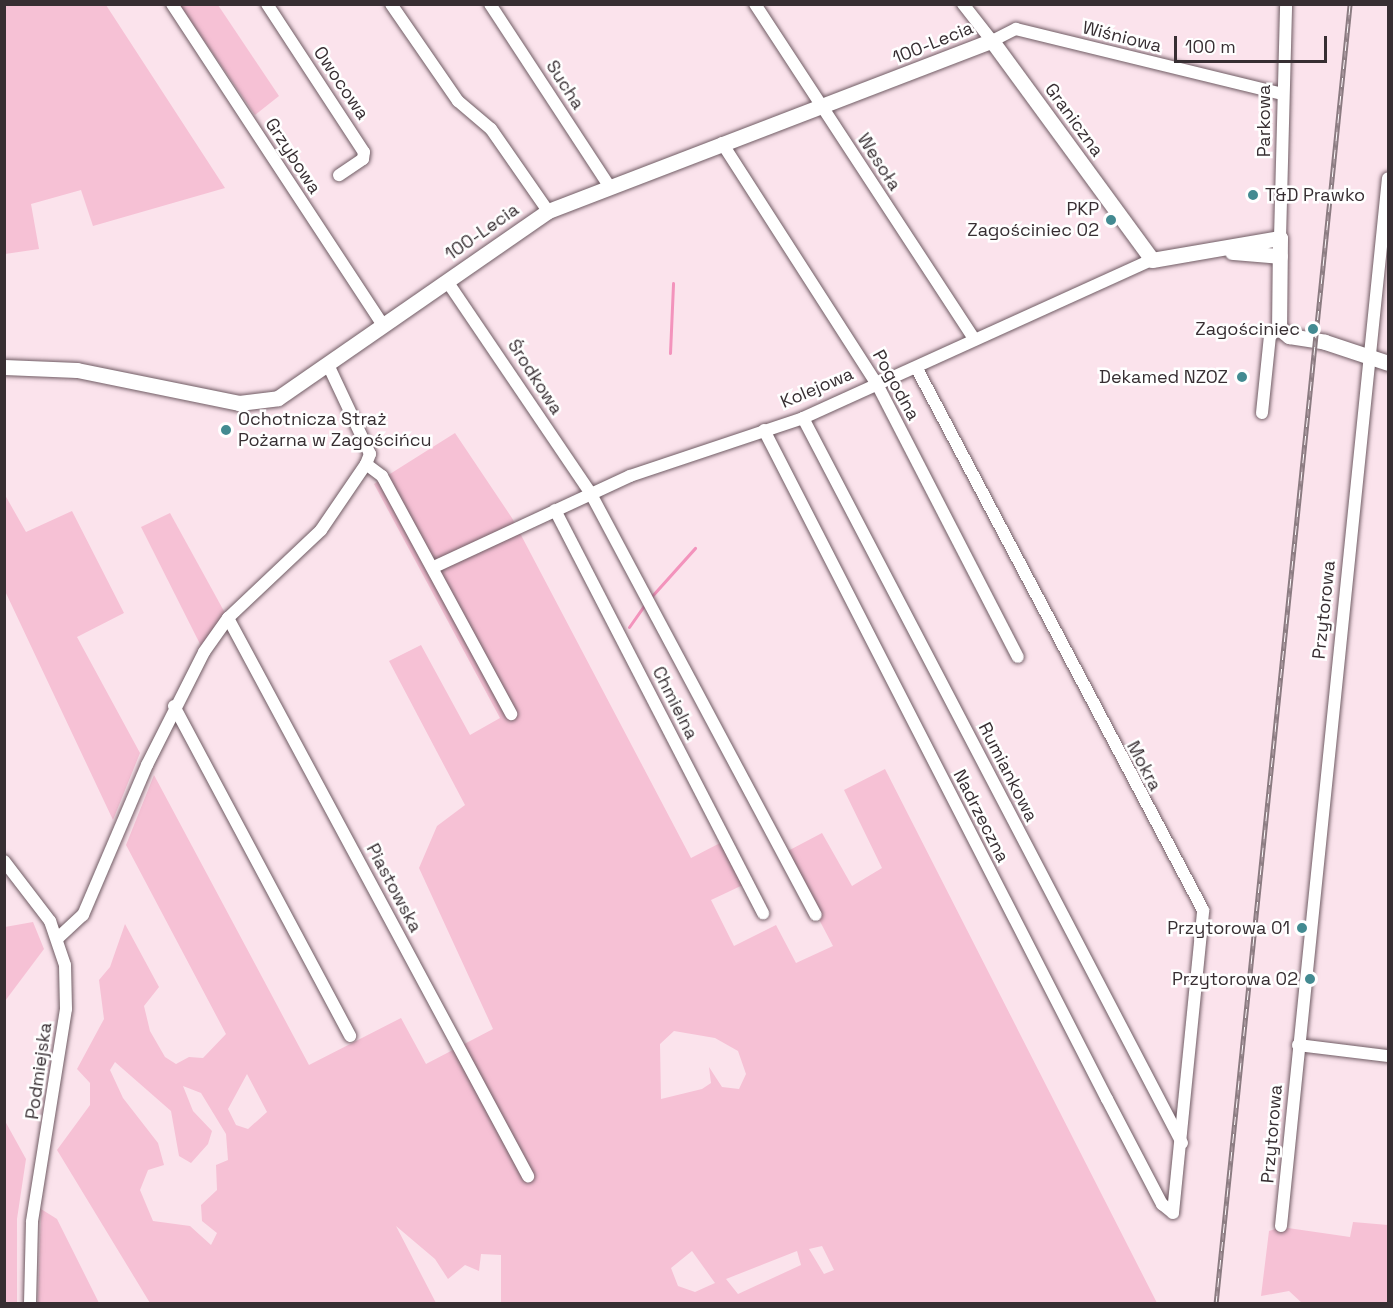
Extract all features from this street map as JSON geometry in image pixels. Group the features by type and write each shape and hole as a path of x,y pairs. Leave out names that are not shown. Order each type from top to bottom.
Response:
{"street":[{"name":"Grzybowa","path":"172,4 384,327"},
{"name":"Owocowa","path":"267,4 364,152 363,159 339,175"},
{"path":"391,4 459,101 491,129 548,210"},
{"name":"Sucha","path":"490,4 609,186"},
{"name":"Wesoła","path":"755,4 974,339"},
{"name":"Graniczna","path":"963,4 1152,260"},
{"name":"Parkowa","path":"1280,238 1286,4"},
{"name":"Wiśniowa","path":"992,41 1016,29 1282,94"},
{"name":"100-Lecia","path":"4,367 77,370 249,403 292,392 548,210 992,41"},
{"name":"Pogodna","path":"722,143 877,384 1018,657"},
{"name":"Przytorowa","path":"1281,1226 1367,355 1387,214 1389,178"},
{"path":"1262,413 1270,336 1279,328 1280,238"},
{"name":"Kolejowa","path":"434,567 591,494 764,430 803,418 1152,260 1217,251 1280,238"},
{"name":"Kolejowa","path":"1217,251 1280,256"},
{"name":"Środkowa","path":"447,281 591,494 816,915"},
{"path":"1279,328 1289,336 1367,355 1389,363"},
{"path":"58,937 83,915 174,706 228,618 321,530 366,464 370,454 329,367"},
{"name":"Mokra","path":"916,367 1203,910 1182,1143 1173,1213"},
{"name":"Rumiankowa","path":"803,418 1182,1143"},
{"name":"Nadrzeczna","path":"764,430 1118,1121 1162,1204 1173,1213"},
{"path":"366,464 382,476 434,567 511,714"},
{"name":"Chmielna","path":"555,510 763,913"},
{"name":"Piastowska","path":"228,618 528,1176"},
{"path":"174,706 350,1036"},
{"name":"Podmiejska","path":"4,861 58,937 66,1009 32,1222 30,1304"},
{"path":"1298,1045 1389,1056"}],"shaded area":[{"path":"5,4 106,5 225,188 93,226 81,190 31,204 39,249 5,254"},
{"path":"180,5 218,5 279,96 255,115"},
{"path":"455,433 512,518 691,858 722,842 745,884 711,900 734,946 776,925 796,963 833,946 784,853 822,833 852,886 882,868 844,790 885,769 1157,1303 501,1303 501,1255 481,1254 479,1271 465,1265 448,1279 435,1259 396,1226 436,1303 150,1303 57,1150 90,1105 90,1083 77,1069 104,1019 99,980 110,967 125,924 159,987 144,1006 150,1031 165,1057 176,1064 189,1057 203,1058 226,1034 126,845 154,775 309,1065 401,1018 426,1064 493,1029 419,868 437,826 465,805 389,661 421,645 470,735 500,718 374,484","holes":["674,1031 715,1038 738,1051 746,1074 739,1089 722,1087 709,1067 711,1083 702,1089 661,1099 660,1044","115,1062 171,1111 179,1156 191,1163 208,1144 212,1131 193,1111 183,1086 201,1093 226,1134 228,1160 216,1165 217,1190 201,1205 202,1221 217,1233 211,1245 190,1226 153,1221 140,1190 148,1170 164,1165 158,1143 123,1098 110,1070","247,1074 267,1112 248,1129 236,1125 228,1109","822,1246 834,1270 824,1274 809,1249","692,1251 715,1283 695,1292 678,1286 671,1268","797,1251 801,1265 738,1294 726,1279"]},
{"path":"5,495 26,532 72,511 124,613 77,637 140,753 113,820 5,591"},
{"path":"170,513 225,613 201,646 141,527"},
{"path":"33,922 44,949 5,1001 5,927"},
{"path":"5,1121 26,1159 17,1219 17,1303 5,1303"},
{"path":"41,1209 57,1219 99,1303 38,1303"},
{"path":"1353,1222 1388,1225 1388,1303 1302,1303 1289,1291 1261,1296 1269,1231 1281,1227 1350,1237"}],"waterway":[{"path":"670,353 673,283"},
{"path":"651,597 695,548"},
{"path":"629,627 645,604"}],"railway":[{"path":"1216,1304 1350,4"}],"place":[{"name":"T&D Prawko","path":"1253,195"},
{"name":"PKP Zagościniec 02","path":"1111,220"},
{"name":"Zagościniec","path":"1313,329"},
{"name":"Dekamed NZOZ","path":"1242,377"},
{"name":"Ochotnicza Straż Pożarna w Zagościńcu","path":"226,430"},
{"name":"Przytorowa 01","path":"1302,928"},
{"name":"Przytorowa 02","path":"1310,979"}]}
